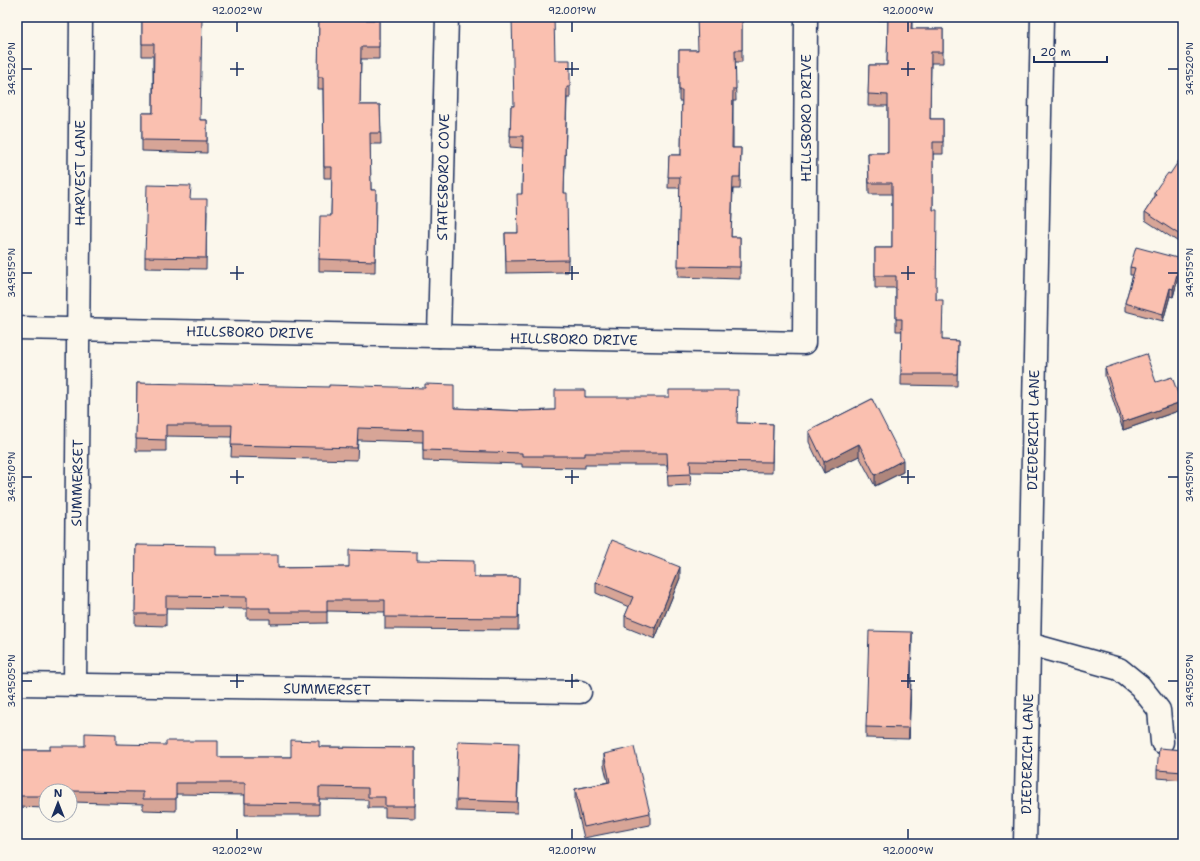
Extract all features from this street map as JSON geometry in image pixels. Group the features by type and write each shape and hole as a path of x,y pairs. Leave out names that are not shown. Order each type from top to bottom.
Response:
{"street":[{"name":"HARVEST LANE","path":"79,329 80,17"},
{"name":"STATESBORO COVE","path":"440,336 447,17"},
{"name":"HILLSBORO DRIVE","path":"17,328 804,344 806,17"},
{"name":"DIEDERICH LANE","path":"1025,844 1042,17"},
{"name":"SUMMERSET","path":"75,685 79,329"},
{"path":"1028,644 1120,669 1140,686 1159,710 1162,742"},
{"name":"SUMMERSET","path":"17,684 580,692"}],"building":[{"path":"142,17 202,17 200,120 207,120 207,141 142,140 142,113 153,113 154,44 142,44"},
{"path":"512,17 554,17 555,60 570,60 570,87 567,87 564,193 567,193 568,260 506,261 505,233 518,233 517,194 522,194 523,136 510,136 511,106 514,106"},
{"path":"697,17 742,17 742,50 735,50 736,89 733,89 732,148 741,148 740,177 733,177 731,237 740,237 740,267 678,266 680,177 668,177 669,155 681,155 682,90 679,90 679,50 698,50"},
{"path":"888,17 912,17 911,29 943,29 943,52 931,52 930,119 943,119 943,142 933,142 933,210 937,210 936,300 943,300 942,340 958,341 957,374 901,374 902,319 896,319 896,276 875,276 875,248 892,248 892,183 869,183 868,153 888,153 888,95 868,94 869,65 887,65"},
{"path":"319,19 379,20 379,47 361,47 360,105 380,105 381,133 370,133 371,190 376,190 375,261 319,259 320,216 331,216 332,167 324,167 323,77 318,77"},
{"path":"18,116 18,144 17,144"},
{"path":"1180,159 1183,161 1183,237 1145,212 1156,195 1154,193 1159,185 1168,173 1170,174"},
{"path":"147,185 191,186 190,199 207,199 206,258 145,257"},
{"path":"1136,247 1181,259 1173,289 1170,288 1163,314 1125,303 1135,268 1130,267"},
{"path":"1146,354 1156,382 1172,377 1181,402 1123,422 1105,368"},
{"path":"17,378 18,414 17,414"},
{"path":"137,383 329,387 329,385 425,388 425,384 454,385 454,408 523,411 555,410 555,390 585,390 585,397 669,397 669,390 738,390 737,423 773,424 772,462 690,461 691,474 668,475 667,453 585,453 585,456 522,456 522,453 423,450 423,430 358,428 357,448 231,445 232,425 166,425 166,440 136,439"},
{"path":"872,399 903,460 875,475 859,444 824,462 809,431"},
{"path":"612,540 680,567 655,628 625,616 633,597 596,582"},
{"path":"136,545 216,546 216,555 278,555 278,568 349,567 349,550 417,552 417,560 474,561 474,577 519,577 518,618 385,617 385,600 327,600 327,612 270,612 270,608 247,608 247,597 166,596 166,614 135,614"},
{"path":"869,631 912,632 909,728 866,727"},
{"path":"85,733 116,734 116,744 166,745 166,741 218,741 218,757 291,757 291,740 319,741 319,747 415,748 415,806 385,806 385,797 368,797 368,788 319,787 319,804 245,803 245,783 176,783 176,799 143,799 143,792 78,791 78,783 38,783 38,796 17,796 17,750 50,750 50,746 85,746"},
{"path":"458,741 519,743 517,802 456,800"},
{"path":"634,747 650,813 584,827 575,789 610,782 604,754"},
{"path":"1159,748 1183,750 1183,772 1157,770"}]}
